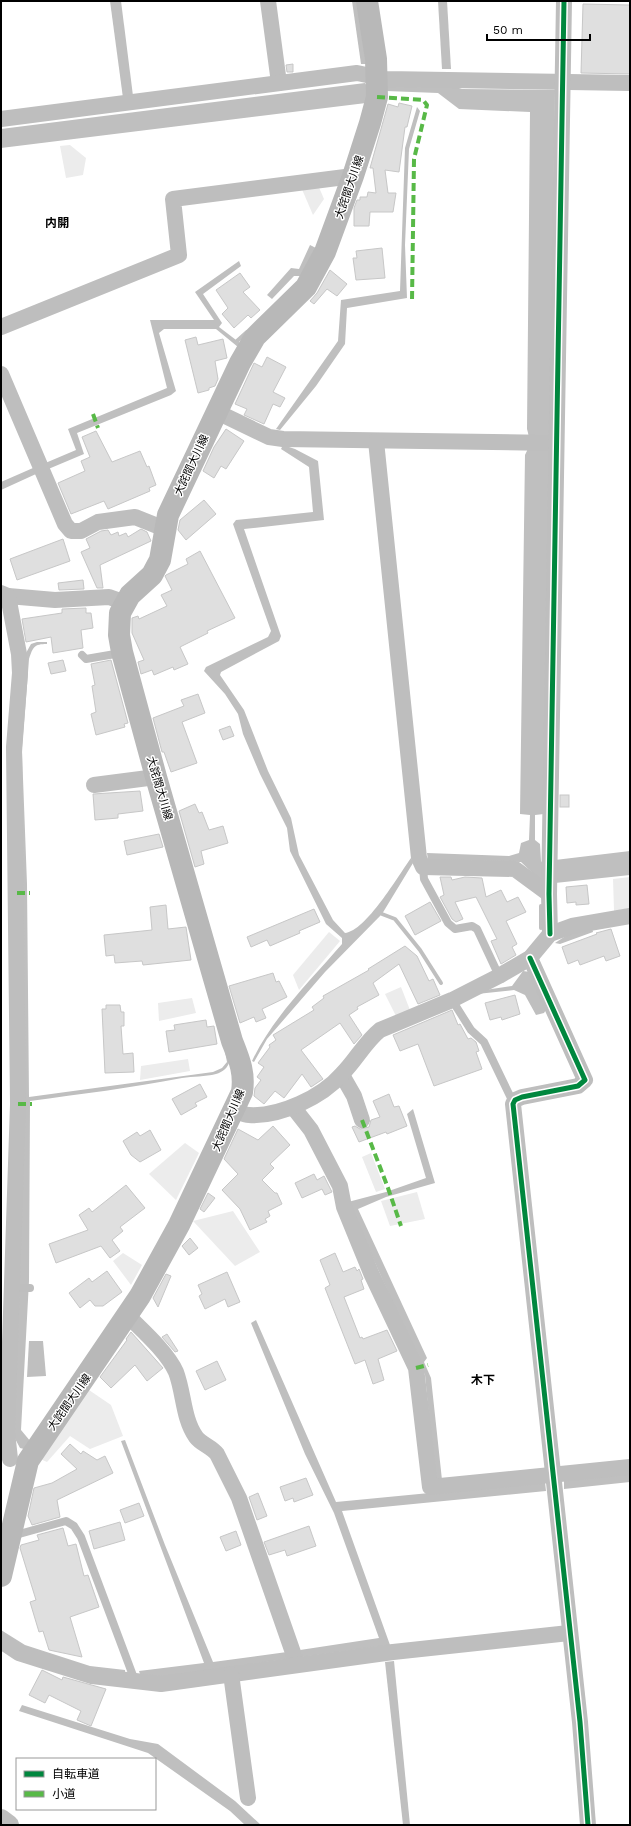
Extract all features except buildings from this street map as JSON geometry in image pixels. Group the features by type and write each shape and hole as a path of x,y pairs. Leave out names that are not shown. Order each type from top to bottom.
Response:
{"main road":[{"name":"大詫間大川線","path":"1,1576 10,1537 13,1461 128,1316 179,1225 242,1092 244,1077 241,1064 232,1041 156,777 122,652 119,635 120,613 130,595 152,575 160,560 168,515 240,363 256,337 306,287 326,252 353,176 377,96 376,59 367,1"}],"street":[{"path":"268,1 278,83"},
{"path":"550,934 549,890 555,443 564,1"},
{"path":"1,119 357,73 386,79 630,83"},
{"path":"1,327 179,256 173,199 353,176"},
{"path":"1,374 39,466 65,524 71,531 81,531 98,522 135,517 165,528"},
{"path":"217,412 269,437 283,439 555,443"},
{"path":"376,441 418,850 423,867 515,869 549,890"},
{"path":"13,1461 6,1432 18,1104 14,747 20,673 19,654 4,594 55,600 109,597 126,603"},
{"path":"94,785 156,777"},
{"path":"234,1110 247,1115 265,1115 293,1107 316,1095 342,1075 372,1037 380,1030 452,1000 499,976 530,958 550,934 572,926 630,916"},
{"path":"530,958 585,1080 578,1086 515,1100 513,1104 569,1633 580,1722 588,1825"},
{"path":"342,1075 354,1096 362,1120"},
{"path":"293,1107 311,1130 340,1186 344,1207 365,1258 416,1368 430,1487 630,1467"},
{"path":"128,1316 153,1342 175,1370 190,1426 197,1438 213,1448 218,1454 239,1498 297,1664"},
{"path":"1,1641 19,1653 92,1676 161,1684 297,1664 569,1633"},
{"path":"231,1674 248,1798"},
{"path":"1,1820 9,1825"}],"lane":[{"path":"82,655 86,659 122,652"},
{"path":"423,867 424,879 448,923 455,929 472,926 477,929 499,976"},
{"path":"452,1000 471,1030 484,1042 510,1096 515,1100"},
{"path":"12,1288 30,1288"},
{"path":"10,1537 66,1521 74,1526 81,1537 135,1682"}],"shaded area":[{"path":"110,1 121,1 133,96 123,98"},
{"path":"352,1 359,1 366,64 361,64"},
{"path":"438,1 447,1 451,69 442,69"},
{"path":"365,83 368,88 366,103 1,148 1,129"},
{"path":"447,84 462,89 555,90 544,814 535,815 535,840 540,844 541,861 544,865 555,860 630,851 630,875 555,883 539,879 521,862 428,860 427,853 509,856 519,853 521,843 529,840 530,815 520,814 525,455 529,442 527,429 530,112 459,109 438,93 386,91 386,85"},
{"path":"417,107 420,111 409,149 405,245 407,298 347,308 345,344 316,386 280,430 276,429 338,341 341,300 400,291 405,148"},
{"path":"70,145 86,158 83,175 66,178 60,146"},
{"path":"318,185 324,199 313,215 301,187"},
{"path":"310,245 316,248 302,276 294,276 272,299 267,295 291,268 299,269"},
{"path":"239,261 241,266 203,294 222,323 219,327 240,343 238,347 216,329 164,329 159,333 176,391 171,395 77,433 84,454 46,470 43,464 76,450 68,429 167,388 150,320 214,320 195,292"},
{"path":"283,445 295,449 318,461 324,520 244,529 281,636 279,641 221,672 220,675 244,710 268,771 291,818 299,855 333,920 345,933 353,930 372,913 411,858 413,863 382,914 325,972 267,1039 254,1062 252,1061 270,1029 281,1014 342,944 342,938 326,924 290,851 287,828 260,774 243,734 238,714 225,694 204,671 206,667 268,637 271,631 233,524 236,520 313,512 309,467 281,449"},
{"path":"33,468 36,474 1,490 1,482"},
{"path":"37,642 47,642 47,644 35,647 29,659 22,752 27,884 29,1097 213,1072 222,1068 227,1062 225,1052 230,1060 223,1071 212,1075 186,1077 125,1088 30,1101 29,1281 21,1430 31,1442 24,1449 20,1448 12,1433 19,749 26,653 31,644"},
{"path":"630,877 630,908 614,911 613,879"},
{"path":"592,928 593,932 560,944 555,943 570,933"},
{"path":"329,932 340,941 299,990 293,975"},
{"path":"523,971 530,972 547,1008 544,1013 536,1015 525,995 514,990 477,994 485,990 512,986"},
{"path":"401,987 410,1010 396,1016 385,994"},
{"path":"192,998 196,1013 159,1021 158,1003"},
{"path":"188,1059 190,1071 140,1080 141,1066"},
{"path":"413,1109 435,1183 386,1197 358,1209 427,1358 424,1362 431,1378 442,1480 435,1481 425,1375 348,1202 386,1192 426,1178 407,1114"},
{"path":"185,1143 199,1153 176,1200 149,1174"},
{"path":"371,1153 385,1189 376,1192 362,1157"},
{"path":"417,1192 425,1219 390,1226 381,1201"},
{"path":"233,1211 260,1252 235,1266 193,1221"},
{"path":"123,1253 142,1265 131,1285 113,1261"},
{"path":"256,1320 336,1502 545,1482 546,1491 342,1511 390,1645 302,1657 300,1650 379,1638 334,1513 305,1454 251,1323"},
{"path":"29,1341 43,1341 46,1376 27,1377"},
{"path":"86,1388 111,1405 123,1436 90,1449 70,1436 47,1462 36,1457"},
{"path":"125,1440 165,1545 213,1662 287,1652 287,1659 157,1678 141,1677 139,1671 204,1663 121,1441"},
{"path":"630,1473 630,1482 564,1489 564,1480"},
{"path":"1,1630 25,1645 90,1666 125,1670 125,1677 18,1648 1,1636"},
{"path":"394,1661 410,1825 403,1825 385,1662"},
{"path":"22,1705 130,1739 158,1744 235,1801 261,1825 245,1825 230,1811 148,1753 19,1711"}],"waterway":[{"path":"237,341 247,332"},
{"path":"541,906 541,928"},
{"path":"382,914 395,919 420,950 441,983"}],"marked path":[{"path":"377,97 423,100 427,105 414,159 412,301"},
{"path":"93,414 98,428"},
{"path":"17,893 30,893"},
{"path":"18,1104 32,1104"},
{"path":"362,1120 401,1226"},
{"path":"416,1368 428,1365"}],"cycle path":[{"path":"550,934 549,894 564,1"},
{"path":"530,958 585,1080 578,1086 522,1097 515,1100 513,1104 580,1722 588,1825"}],"district":[{"name":"内開","path":"57,223"},
{"name":"木下","path":"483,1380"}]}
